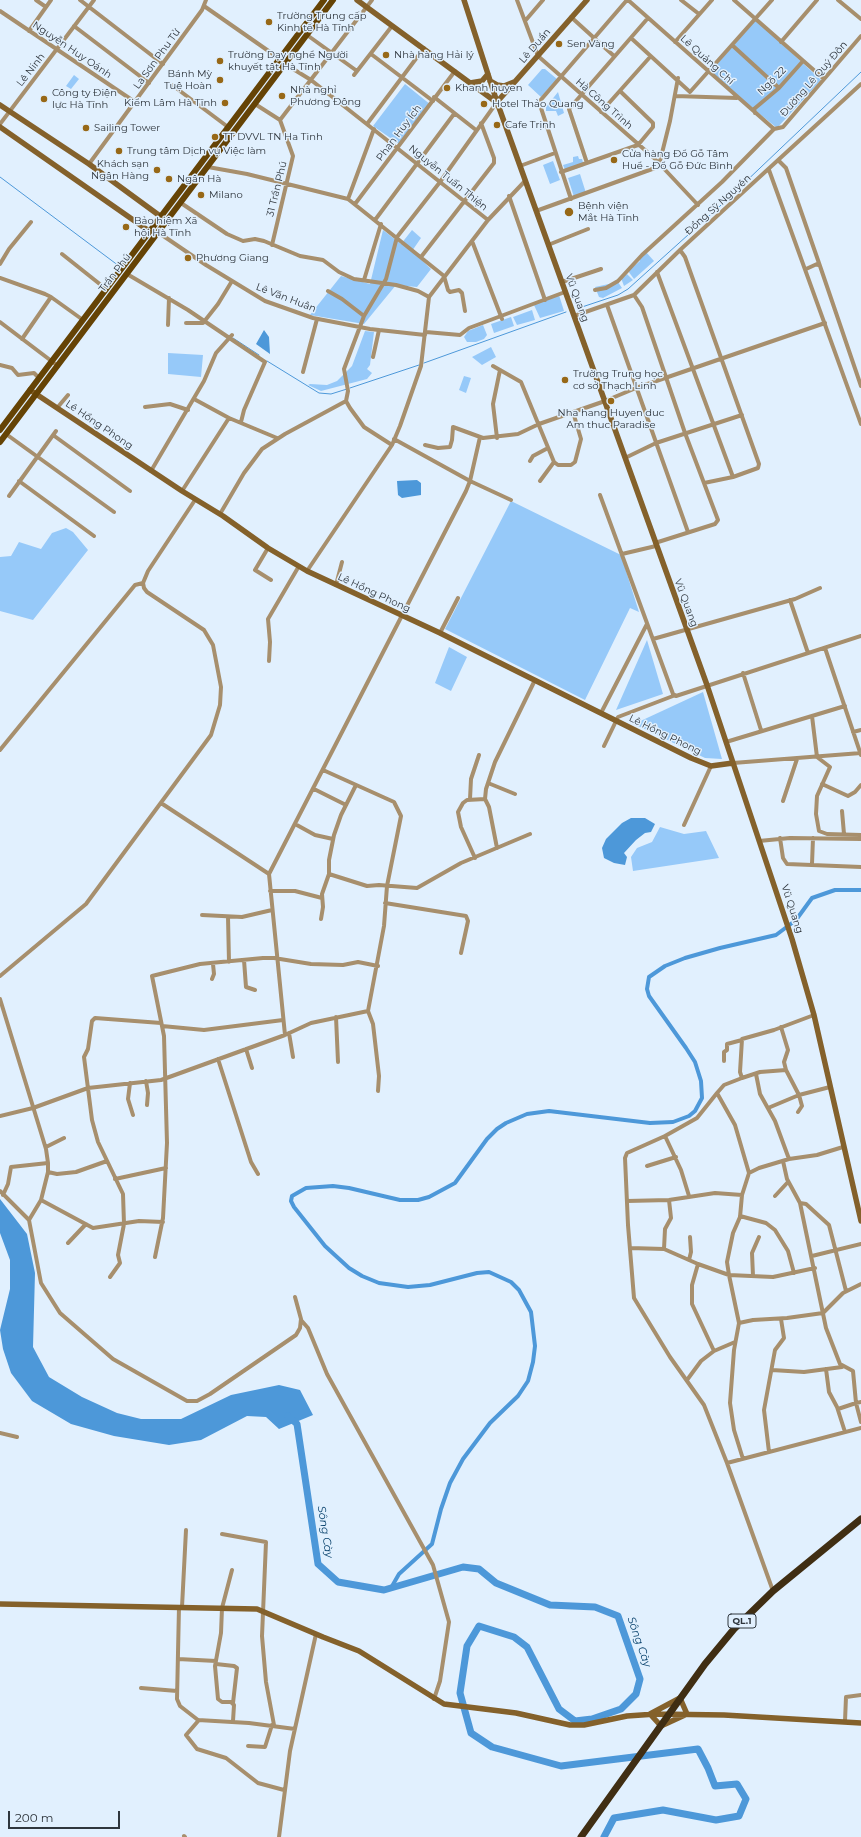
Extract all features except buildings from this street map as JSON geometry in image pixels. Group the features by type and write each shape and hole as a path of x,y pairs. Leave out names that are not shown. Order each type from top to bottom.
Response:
{"highway":[{"name":"QL.1","path":"582,1837 680,1698 722,1642 772,1591 861,1519"}],"main road":[{"name":"Trần Phú","path":"0,430 324,0"},
{"name":"Trần Phú","path":"0,442 286,64 332,0"}],"street":[{"path":"36,0 46,7"},
{"path":"29,31 51,0"},
{"path":"80,0 163,64"},
{"name":"Lê Ninh","path":"0,124 94,0"},
{"name":"La Sơn Phu Tử","path":"89,164 163,64 204,6 206,0"},
{"path":"357,0 497,102 440,182 397,237 384,283 364,316 344,369 348,391 346,401 364,427 392,444"},
{"path":"255,104 280,120 372,0"},
{"name":"Vũ Quang","path":"464,0 497,102 707,685 785,917 814,1015 861,1221"},
{"path":"517,0 538,56"},
{"path":"525,21 543,0"},
{"name":"Lê Duẩn","path":"497,102 587,0"},
{"path":"571,198 539,102 559,76 628,0"},
{"name":"Lê Quảng Chí","path":"628,0 755,114 775,129"},
{"path":"681,0 699,14"},
{"path":"675,42 712,0"},
{"path":"734,0 824,79"},
{"path":"631,38 650,57 678,78 688,92 690,92 772,0"},
{"path":"781,42 817,0"},
{"path":"838,0 861,19"},
{"path":"204,6 280,59"},
{"name":"Nguyễn Huy Oánh","path":"0,11 135,102"},
{"path":"572,17 614,56"},
{"path":"586,163 569,111 571,106 648,18"},
{"path":"74,26 149,83"},
{"path":"307,35 355,73 392,26"},
{"name":"Đường Lê Quý Đôn","path":"595,290 606,288 618,281 642,255 698,205 775,129 783,127 861,36"},
{"path":"732,45 779,88"},
{"path":"367,124 424,48"},
{"path":"371,54 402,78 434,99 476,130"},
{"name":"Hà Công Trình","path":"538,56 638,145 698,205"},
{"path":"601,112 650,57"},
{"name":"Ngõ 22","path":"755,114 754,110 779,88 803,61"},
{"name":"Nguyễn Tuấn Thiện","path":"286,64 311,80 488,220"},
{"name":"Phan Huy Ích","path":"355,204 455,71"},
{"path":"469,82 474,83 482,81 488,74"},
{"path":"536,211 655,168 659,165 678,78"},
{"path":"490,81 497,85 504,86 512,84 518,79"},
{"name":"Đồng Sỹ Nguyên","path":"574,316 634,295 680,250 861,84"},
{"path":"172,85 228,127"},
{"path":"562,172 638,145 653,127 653,123 620,91"},
{"path":"675,96 737,98"},
{"path":"0,105 89,164 160,216"},
{"path":"375,220 454,114"},
{"name":"31 Trần Phú","path":"272,245 288,185 293,156 280,120"},
{"path":"421,257 494,163 494,158 481,123"},
{"path":"0,127 149,231"},
{"path":"348,199 374,129"},
{"path":"520,166 555,153"},
{"path":"779,160 786,168 818,265 861,386"},
{"path":"208,167 348,199 444,276 450,292 459,290 462,293 465,311"},
{"path":"769,170 808,267 825,323 861,424"},
{"path":"307,570 392,444 421,363 426,333 429,297 488,220 525,180"},
{"path":"509,196 546,300"},
{"path":"180,203 230,236 243,241 255,239 300,256 323,260 347,277 384,283 418,291 429,297"},
{"path":"0,264 12,244 31,222"},
{"path":"364,280 381,224"},
{"path":"548,245 588,229"},
{"name":"Lê Văn Huân","path":"159,233 232,282 265,301 317,319 379,330 460,335 469,328 566,292"},
{"path":"472,241 501,317"},
{"path":"680,250 685,257 759,464 758,468 733,477 704,483"},
{"path":"62,254 106,288"},
{"path":"808,267 818,265"},
{"path":"562,282 602,270"},
{"path":"657,272 733,477"},
{"path":"127,274 231,336 264,362 244,410 241,422"},
{"path":"0,278 51,297 83,320"},
{"path":"186,323 200,324 206,320 232,282"},
{"path":"328,291 342,299 364,316"},
{"path":"622,554 715,524 718,521 665,378 642,307 634,295"},
{"path":"22,339 51,297"},
{"path":"168,325 169,298"},
{"path":"607,305 688,532"},
{"path":"302,372 317,319"},
{"path":"0,322 58,366"},
{"path":"425,445 438,448 450,447 453,427 480,437 497,438 518,434 539,424 636,388 825,323"},
{"path":"373,357 379,330"},
{"path":"151,471 204,381 216,353 231,336"},
{"path":"0,366 12,368 18,375 34,373 39,378"},
{"path":"493,366 521,382 554,462 558,465 571,465 575,462 581,439 573,412"},
{"path":"497,438 493,404 500,370"},
{"name":"Lê Hồng Phong","path":"30,390 151,471 220,514 268,548 299,566 336,585 440,633 691,758 711,766 733,763"},
{"path":"57,408 68,395"},
{"path":"194,399 229,418 277,438"},
{"path":"220,514 258,452 277,438 346,401"},
{"path":"145,407 170,404 188,410"},
{"path":"625,458 656,443 742,415"},
{"path":"182,491 229,418"},
{"path":"9,496 55,433 130,491"},
{"path":"6,434 114,512"},
{"path":"293,1057 284,1020 269,874 314,789 470,481 480,437"},
{"path":"394,439 470,481 511,500"},
{"path":"530,461 533,456 548,448"},
{"path":"540,481 554,462"},
{"path":"19,481 94,536"},
{"path":"600,495 673,694"},
{"path":"0,976 86,904 211,734 220,705 221,687 218,664 213,645 208,635 194,621 147,592 143,583 148,570 196,500"},
{"path":"268,548 255,570 271,580"},
{"path":"336,585 342,562"},
{"path":"269,661 270,642 268,619 299,566"},
{"path":"0,750 135,585 143,583"},
{"path":"653,640 790,600 820,588"},
{"path":"440,633 458,598"},
{"path":"790,600 808,653"},
{"path":"601,713 647,624"},
{"path":"673,694 676,696 743,673 861,636"},
{"path":"733,763 861,754 825,648"},
{"path":"743,673 761,730"},
{"path":"497,848 489,807 485,799 488,783 495,762 535,680"},
{"path":"604,746 618,717 673,696 673,694"},
{"path":"726,742 761,730 845,706"},
{"path":"812,716 817,757 820,761 830,767 817,796 816,807 819,831 827,834 861,835"},
{"path":"854,732 861,730"},
{"path":"470,799 471,779 478,755"},
{"path":"783,801 797,759"},
{"path":"684,826 711,766"},
{"path":"323,770 394,802 400,810 400,824 387,886 384,926 378,966 368,1011 373,1024 379,1076 378,1091"},
{"path":"488,783 515,794"},
{"path":"822,784 848,796 855,792 861,785"},
{"path":"321,919 323,907 322,898 329,874 329,860 333,839 346,805 356,785"},
{"path":"314,789 346,805"},
{"path":"474,858 458,816 463,803 470,799 485,799"},
{"path":"161,803 269,874"},
{"path":"842,811 844,834"},
{"path":"295,824 311,833 333,839"},
{"path":"329,874 364,886 420,887 474,858 530,834"},
{"path":"780,838 785,862 861,866"},
{"path":"759,841 780,838 861,839"},
{"path":"812,864 813,838"},
{"path":"270,891 295,891 322,898"},
{"path":"385,903 464,915 468,918 468,921 461,953"},
{"path":"202,915 228,917 247,916 272,910"},
{"path":"228,917 229,962"},
{"path":"155,1257 163,1222 167,1143 166,1078 162,1024 152,976 187,967 244,960 278,959 311,964 343,965 358,962 378,966"},
{"path":"244,960 246,987 247,989 255,990"},
{"path":"212,979 214,974 213,964"},
{"path":"0,999 46,1147 48,1172 41,1200 29,1220"},
{"path":"0,1116 33,1108 88,1088 166,1078 287,1034 310,1023 368,1011"},
{"path":"724,1061 724,1052 727,1049 727,1044 742,1040 744,1037 781,1027 814,1015"},
{"path":"336,1017 338,1062"},
{"path":"110,1277 120,1263 118,1255 124,1224 122,1194 98,1142 92,1120 84,1059 88,1049 93,1020 98,1018 162,1024 204,1030 284,1020"},
{"path":"781,1027 788,1044 788,1053 784,1063 799,1095 802,1108 798,1112"},
{"path":"742,1040 740,1072 742,1078"},
{"path":"246,1049 252,1068"},
{"path":"218,1059 251,1162 258,1174"},
{"path":"772,1591 708,1412 634,1300 625,1158 627,1153 664,1136 697,1118 724,1085 756,1074 786,1070"},
{"path":"756,1074 760,1094 775,1121 789,1159"},
{"path":"146,1081 148,1093 147,1105"},
{"path":"130,1083 128,1099 133,1115"},
{"path":"768,1108 799,1095 830,1087"},
{"path":"717,1093 735,1124 749,1173 742,1195 740,1216 734,1227 728,1257 728,1275 739,1323 735,1342 733,1375 730,1388 730,1415 743,1459"},
{"path":"664,1136 676,1157 689,1196"},
{"path":"46,1147 64,1138"},
{"path":"749,1173 759,1168 789,1159 817,1155 843,1147"},
{"path":"646,1166 676,1157"},
{"path":"48,1172 57,1174 76,1172 107,1161"},
{"path":"783,1161 788,1182 800,1203 828,1334 842,1366 853,1372 856,1403 861,1422"},
{"path":"48,1163 13,1166 2,1193 29,1220 41,1284 60,1313 113,1359 187,1401 197,1401 210,1394 293,1338 299,1331 301,1320 295,1297"},
{"path":"115,1179 166,1168"},
{"path":"775,1196 788,1182"},
{"path":"627,1201 669,1200 719,1193 742,1195"},
{"path":"41,1200 76,1217 86,1224 97,1228 142,1221 163,1222"},
{"path":"664,1249 665,1229 671,1218 669,1200"},
{"path":"800,1203 806,1204 829,1225 846,1291"},
{"path":"740,1216 766,1223 775,1230 788,1251 794,1273"},
{"path":"68,1243 86,1224"},
{"path":"689,1260 691,1252 690,1237"},
{"path":"753,1276 752,1253 759,1237"},
{"path":"812,1256 861,1244"},
{"path":"630,1248 664,1249 728,1275 773,1277 815,1268"},
{"path":"698,1264 692,1285 692,1304 714,1351"},
{"path":"739,1323 753,1320 823,1313 846,1291 861,1284"},
{"path":"769,1452 764,1410 775,1350 784,1338 781,1318"},
{"path":"301,1320 308,1328 327,1374 432,1561 447,1610 449,1626 440,1681 434,1699"},
{"path":"687,1380 698,1364 714,1351 735,1342"},
{"path":"772,1370 803,1372 842,1366"},
{"path":"826,1369 829,1392 838,1409 845,1432"},
{"path":"838,1409 861,1402"},
{"path":"727,1463 861,1428"},
{"path":"0,1433 17,1436"},
{"path":"186,1530 180,1607 177,1691 179,1704 199,1720 233,1721 295,1729"},
{"path":"222,1534 266,1542 262,1610 266,1682 273,1725 265,1747 248,1746"},
{"path":"232,1570 222,1608 221,1633 216,1663 218,1699 222,1702 233,1703"},
{"path":"0,1604 251,1608 262,1610 366,1654 444,1704 531,1716 576,1726 650,1714 687,1714 861,1723"},
{"path":"279,1837 284,1790 295,1729 316,1634"},
{"path":"178,1659 216,1663 234,1666 237,1668 233,1703 233,1721"},
{"path":"141,1688 177,1691"},
{"path":"845,1721 846,1697 861,1695"},
{"path":"650,1714 680,1698 687,1714"},
{"path":"650,1714 660,1726 687,1714"},
{"path":"199,1720 186,1735 197,1749 226,1758 258,1783 284,1790"}],"shaded area":[{"path":"756,20 821,80 777,128 709,73"},
{"path":"542,69 545,69 557,79 541,97 528,85"},
{"path":"74,75 79,79 71,89 66,86"},
{"path":"405,84 431,105 399,144 373,126"},
{"path":"558,92 564,113 558,116 556,111 546,111 546,107"},
{"path":"578,156 579,159 582,159 584,166 566,172 563,165 573,162 573,157"},
{"path":"553,161 560,180 550,184 543,165"},
{"path":"580,174 586,193 574,197 568,178"},
{"path":"383,230 401,244 412,230 421,238 412,251 431,269 417,287 396,285 364,324 310,315 341,276 370,284"},
{"path":"646,252 654,261 634,279 628,271 640,261 639,258"},
{"path":"627,274 633,280 624,286 621,278"},
{"path":"618,282 622,288 603,298 599,297 595,287"},
{"path":"559,295 564,311 540,318 534,305"},
{"path":"532,310 535,320 517,325 513,317"},
{"path":"511,317 514,326 494,333 491,324"},
{"path":"483,325 487,335 484,339 476,342 467,342 464,337 468,331"},
{"path":"264,330 269,337 270,354 256,344"},
{"path":"365,331 374,332 370,365 367,369 372,373 367,379 321,391 308,385 327,385 337,381 352,366"},
{"path":"491,347 496,357 482,365 472,357"},
{"path":"168,353 203,355 201,377 168,374"},
{"path":"464,376 471,378 466,393 459,390"},
{"path":"417,480 421,483 421,495 402,498 398,495 397,481"},
{"path":"511,501 621,555 639,612 630,608 585,700 445,629"},
{"path":"66,528 73,532 88,550 33,620 0,611 0,557 11,556 19,542 41,549 52,533"},
{"path":"647,640 663,694 616,710"},
{"path":"449,647 467,657 451,691 435,683"},
{"path":"703,692 722,759 705,758 634,724"},
{"path":"631,818 645,818 655,824 651,832 645,833 636,840 624,853 627,857 625,865 614,863 604,858 602,848 606,839 622,823"},
{"path":"660,827 684,834 706,831 719,858 633,871 631,857 637,848 652,842"},
{"path":"0,1199 27,1234 35,1273 33,1347 49,1377 82,1397 117,1413 141,1419 181,1419 231,1395 279,1385 300,1390 313,1415 279,1429 266,1417 247,1416 201,1440 169,1445 114,1436 71,1424 32,1401 11,1373 3,1349 0,1330 10,1289 10,1260 0,1233"}],"waterway":[{"path":"579,308 618,295 628,289 719,207 861,72"},
{"path":"0,177 119,266"},
{"path":"424,363 566,312"},
{"path":"233,338 259,355"},
{"path":"267,361 319,393 331,394 347,389"},
{"path":"350,388 419,365"},
{"path":"391,1588 399,1574 432,1544 441,1509 450,1483 463,1459 490,1423 518,1396 528,1381 535,1346 531,1312 519,1290 511,1282 489,1272 477,1273 430,1285 408,1287 379,1283 362,1276 349,1268 325,1246 294,1207 291,1201 292,1196 306,1188 333,1186 349,1188 400,1200 418,1200 429,1197 455,1183 487,1139 497,1129 506,1123 527,1114 549,1111 650,1123 673,1122 689,1116 695,1111 702,1098 701,1081 695,1062 649,996 647,989 649,977 665,966 685,958 776,935 796,920 812,898 835,890 861,890"},
{"name":"Sông Cày","path":"288,1416 297,1424 318,1564 338,1582 384,1590 463,1567 479,1569 496,1583 550,1605 595,1607 618,1616 640,1679 636,1694 621,1709 592,1719 575,1721 559,1709 527,1647 514,1637 479,1626 467,1646 460,1693 471,1733 492,1747 561,1766 698,1749 715,1786 737,1784 746,1799 739,1816 716,1820 663,1810 614,1818 604,1837"}],"place":[{"name":"Trường Trung cấp Kinh tế Hà Tĩnh","path":"269,22"},
{"name":"Sen Vàng","path":"559,44"},
{"name":"Nhà hàng Hải lý","path":"386,55"},
{"name":"Trường Dạy nghề Người khuyết tật Hà Tĩnh","path":"220,61"},
{"name":"Bánh Mỳ Tuệ Hoàn","path":"220,80"},
{"name":"Khanh huyen","path":"447,88"},
{"name":"Nhà nghỉ Phương Đông","path":"282,96"},
{"name":"Công ty Điện lực Hà Tĩnh","path":"44,99"},
{"name":"Kiểm Lâm Hà Tĩnh","path":"225,103"},
{"name":"Hotel Thảo Quang","path":"484,104"},
{"name":"Cafe Trịnh","path":"497,125"},
{"name":"Sailing Tower","path":"86,128"},
{"name":"TT DVVL TN Ha Tinh","path":"215,137"},
{"name":"Trung tâm Dịch vụ Việc làm","path":"119,151"},
{"name":"Cửa hàng Đồ Gỗ Tâm Huề - Đồ Gỗ Đức Bình","path":"614,160"},
{"name":"Khách sạn Ngân Hàng","path":"157,170"},
{"name":"Ngân Hà","path":"169,179"},
{"name":"Milano","path":"201,195"},
{"name":"Bệnh viện Mắt Hà Tĩnh","path":"569,212"},
{"name":"Bảo hiệm Xã hội Hà Tĩnh","path":"126,227"},
{"name":"Phương Giang","path":"188,258"},
{"name":"Trường Trung học cơ sở Thạch Linh","path":"565,380"},
{"name":"Nha hang Huyen duc Am thuc Paradise","path":"611,401"}]}
